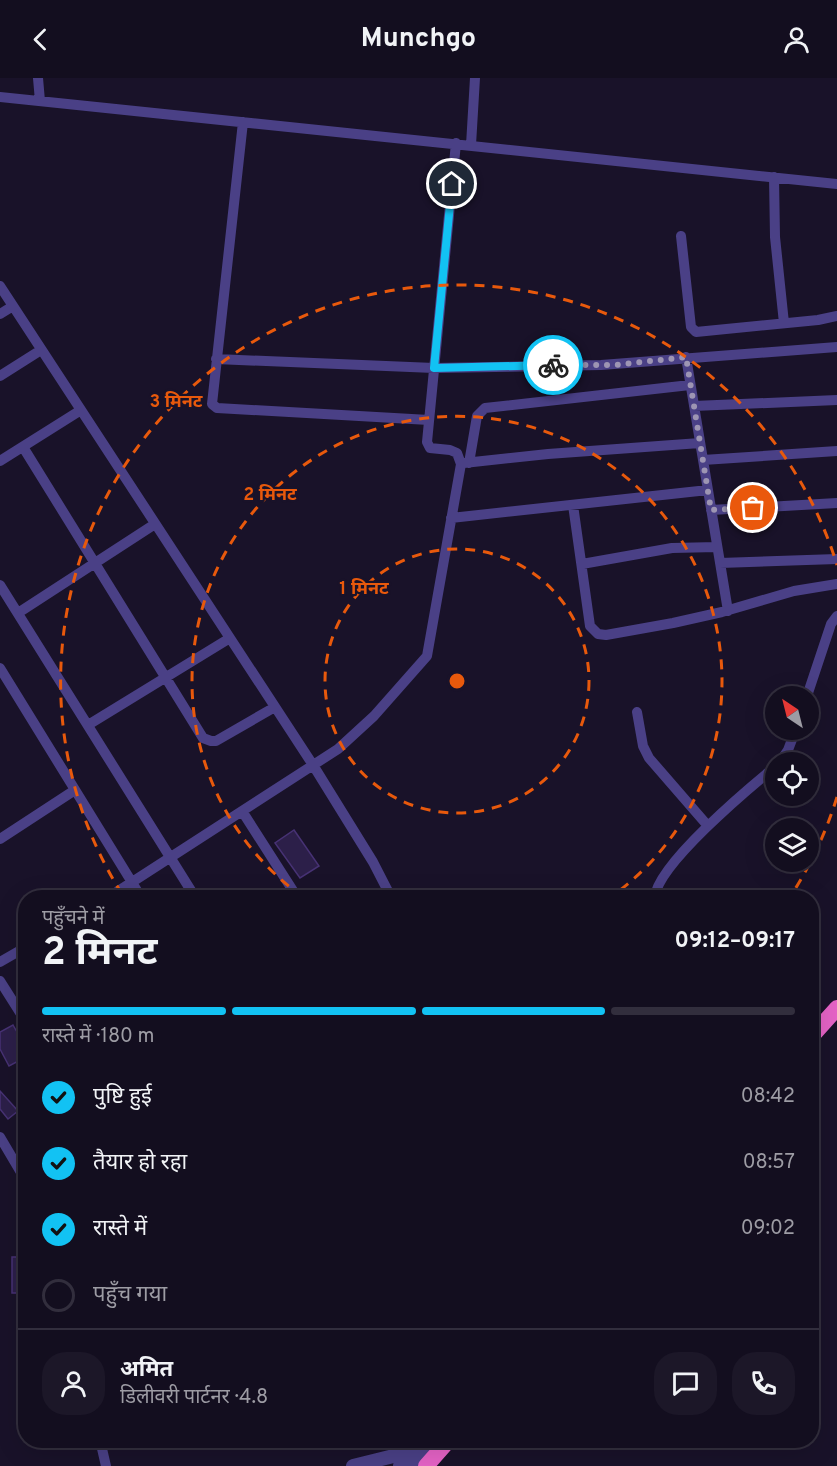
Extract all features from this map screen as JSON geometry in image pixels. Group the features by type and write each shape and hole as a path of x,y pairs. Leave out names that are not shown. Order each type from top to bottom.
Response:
{"highway":[{"path":"819,1028 837,1008"},
{"path":"429,1462 442,1448"}],"street":[{"path":"38,78 40,101"},
{"path":"471,145 475,78"},
{"path":"0,97 837,184"},
{"path":"243,122 212,404 217,408 429,420"},
{"path":"456,144 427,442 428,446 455,451 465,463"},
{"path":"774,177 775,237 784,323"},
{"path":"681,236 693,330 698,332 837,316"},
{"path":"0,286 313,765 373,862 387,890"},
{"path":"0,314 13,306"},
{"path":"216,359 434,368 616,365 686,357 837,347"},
{"path":"0,376 41,350"},
{"path":"686,357 728,611"},
{"path":"120,890 350,739 374,716 427,656 451,518 477,416 485,408 690,385"},
{"path":"694,406 837,400"},
{"path":"0,461 81,410"},
{"path":"465,463 558,453 700,443"},
{"path":"22,447 201,735 211,741 216,741 275,707"},
{"path":"703,460 837,451"},
{"path":"451,518 708,490"},
{"path":"711,510 837,503"},
{"path":"573,505 590,626 598,634 606,635 673,623 728,611 794,591 837,584"},
{"path":"18,613 155,524"},
{"path":"582,564 672,548 717,547"},
{"path":"720,563 837,559"},
{"path":"0,585 191,890"},
{"path":"810,686 831,624 837,616"},
{"path":"88,725 230,638"},
{"path":"2,674 136,890"},
{"path":"637,712 643,746 649,758 708,826"},
{"path":"657,890 664,876 708,826 765,776"},
{"path":"0,839 75,790"},
{"path":"242,811 293,890"},
{"path":"0,962 18,952"},
{"path":"0,981 18,1009"},
{"path":"0,1137 18,1167"},
{"path":"102,1448 106,1466"},
{"path":"353,1466 424,1448"},
{"path":"400,1466 429,1462"}],"building":[{"path":"294,830 319,866 300,878 275,843"},
{"path":"13,1025 18,1034 18,1061 9,1066 0,1049 0,1032"},
{"path":"0,1091 18,1111 8,1119 0,1109"},
{"path":"12,1257 18,1257 18,1293 12,1293"}],"way so far":[{"path":"553,365 616,365 686,357 711,510 753,508"}],"route":[{"path":"452,184 434,368 553,365"}]}
